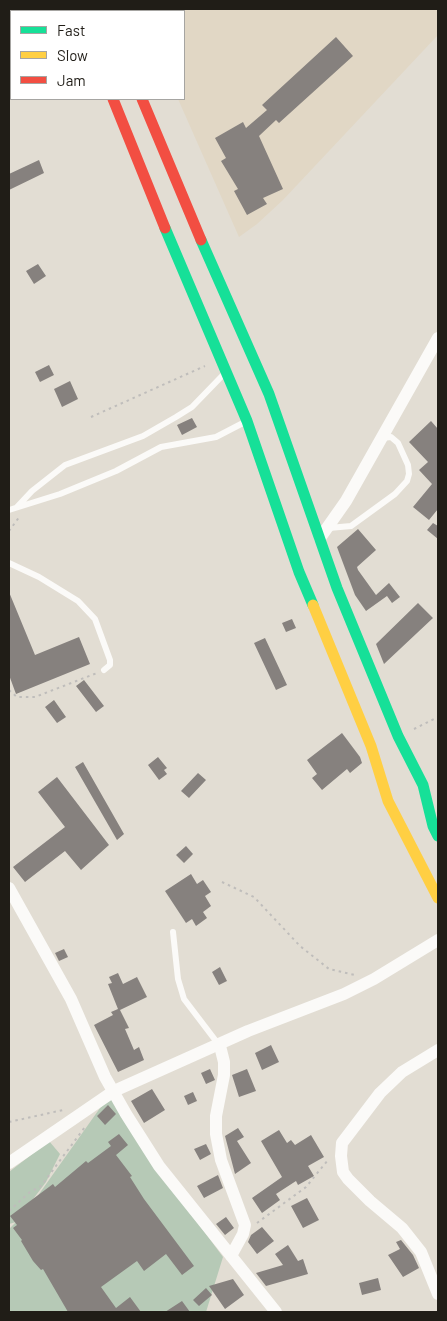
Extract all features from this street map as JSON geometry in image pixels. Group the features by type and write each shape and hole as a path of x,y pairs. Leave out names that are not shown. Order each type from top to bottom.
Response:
{"highway":[{"path":"114,100 151,159 269,394 323,533 343,601 386,700 398,736 422,785 433,826 438,836"},
{"path":"142,100 151,159 151,191 201,316 221,358 246,421 314,610 371,746 388,801 438,898"},
{"path":"314,610 343,601"}],"street":[{"path":"323,533 346,501 438,338"},
{"path":"9,888 71,999 105,1077 126,1114 159,1166 276,1312"},
{"path":"9,1163 106,1099 114,1091 158,1070 220,1046 248,1031 344,994 374,979 438,940"},
{"path":"220,1046 224,1062 224,1075 216,1116 216,1134 220,1160 244,1225 243,1234 231,1256"},
{"path":"438,1050 402,1072 380,1093 342,1143 341,1156 344,1172 348,1179 370,1202 402,1228 421,1252 438,1294"}],"lane":[{"path":"16,508 32,491 65,465 143,436 192,407 226,371"},
{"path":"9,510 27,506 108,474 160,447 216,436 246,421"},
{"path":"323,533 351,526 395,494 407,482 409,474 408,465 398,443 391,437 382,438"},
{"path":"9,563 39,577 78,601 95,619 110,660 110,665 104,670"},
{"path":"173,932 178,979 184,999 220,1046"}],"path":[{"path":"91,417 221,358"},
{"path":"9,531 27,506"},
{"path":"9,690 17,697 35,697 104,670"},
{"path":"398,736 438,717"},
{"path":"222,882 254,897 300,946 329,969 374,979"},
{"path":"9,1122 69,1108"},
{"path":"9,1211 30,1192 41,1186 88,1123"},
{"path":"243,1234 306,1187 330,1158"}],"shaded area":[{"path":"438,9 438,35 283,200 257,224 239,237 178,100 185,100 185,10 166,10"}],"green space":[{"path":"114,1096 183,1203 223,1257 206,1312 9,1312 9,1229 16,1222 9,1224 9,1172 49,1141 60,1154 46,1182 18,1219 27,1211 105,1101"}],"building":[{"path":"336,37 353,56 279,123 276,120 259,136 283,189 263,198 267,204 247,215 234,191 238,189 221,161 226,158 215,138 243,122 246,128 267,110 262,105"},
{"path":"39,160 44,173 9,190 9,174"},
{"path":"38,264 46,276 34,284 26,271"},
{"path":"49,365 54,375 40,382 35,372"},
{"path":"70,381 78,399 62,407 54,389"},
{"path":"192,418 197,427 182,435 177,425"},
{"path":"431,421 438,429 438,509 429,520 413,507 432,484 419,470 428,462 409,442"},
{"path":"433,523 438,526 438,539 427,530"},
{"path":"358,529 376,550 357,567 358,570 376,595 389,583 400,597 392,603 387,596 366,611 355,595 337,547"},
{"path":"9,592 35,655 79,637 90,664 16,694 9,675"},
{"path":"418,603 433,618 384,664 376,644"},
{"path":"292,619 296,628 286,632 282,623"},
{"path":"265,638 287,685 276,690 254,643"},
{"path":"84,680 104,706 96,712 76,686"},
{"path":"54,700 66,717 57,723 45,707"},
{"path":"342,733 360,757 362,763 350,773 347,769 322,790 312,778 317,774 307,760"},
{"path":"158,757 167,768 164,770 167,774 159,780 148,765"},
{"path":"83,762 124,834 117,840 75,767"},
{"path":"198,773 206,780 189,798 181,791"},
{"path":"57,777 109,845 81,870 65,851 25,882 13,867 65,827 38,792"},
{"path":"186,846 193,854 184,863 176,855"},
{"path":"191,874 197,884 203,880 211,892 205,896 211,906 203,912 207,918 196,926 192,919 186,923 165,891"},
{"path":"64,949 68,957 59,961 55,953"},
{"path":"220,967 227,981 219,985 212,972"},
{"path":"118,973 123,984 137,977 147,997 120,1010 129,1028 125,1029 134,1050 139,1047 144,1060 118,1072 94,1025 113,1015 111,1012 118,1009 108,984 112,983 109,977"},
{"path":"271,1045 279,1062 262,1070 255,1053"},
{"path":"210,1069 215,1080 206,1084 201,1073"},
{"path":"247,1069 256,1091 239,1097 232,1075"},
{"path":"152,1089 165,1110 144,1123 131,1101"},
{"path":"193,1092 197,1101 188,1105 184,1096"},
{"path":"108,1105 116,1114 105,1125 97,1116"},
{"path":"238,1128 244,1137 237,1141 251,1163 235,1174 225,1136"},
{"path":"279,1130 287,1143 291,1140 295,1145 311,1135 324,1157 308,1166 314,1176 298,1185 296,1181 276,1194 280,1200 262,1213 252,1198 282,1177 261,1141"},
{"path":"119,1134 128,1145 116,1155 132,1176 130,1177 144,1199 194,1266 182,1275 166,1254 144,1271 137,1261 101,1287 116,1308 130,1297 141,1312 68,1312 43,1269 41,1270 33,1261 13,1228 17,1225 10,1216 53,1184 55,1187 86,1161 88,1163 111,1146 108,1142"},
{"path":"206,1144 211,1154 200,1160 194,1149"},
{"path":"218,1175 223,1188 204,1198 197,1186"},
{"path":"307,1198 319,1220 303,1228 291,1206"},
{"path":"226,1217 234,1228 225,1235 216,1224"},
{"path":"262,1227 274,1241 257,1254 248,1242 251,1235"},
{"path":"401,1240 413,1255 419,1268 403,1277 388,1255 400,1249 396,1242"},
{"path":"288,1245 298,1261 303,1259 308,1274 266,1286 256,1273 283,1265 275,1254"},
{"path":"378,1278 381,1290 362,1295 359,1283"},
{"path":"233,1279 244,1295 225,1309 209,1286"},
{"path":"206,1288 212,1295 199,1306 193,1300"},
{"path":"182,1301 190,1312 165,1312"}],"traffic: fast":[{"path":"165,228 247,421 299,572 313,605"},
{"path":"201,240 269,394 337,588 398,736 423,785 433,826 438,836"}],"traffic: slow":[{"path":"313,605 371,746 388,801 438,898"}],"traffic: jam":[{"path":"113,100 165,228"},
{"path":"142,100 201,240"}]}
